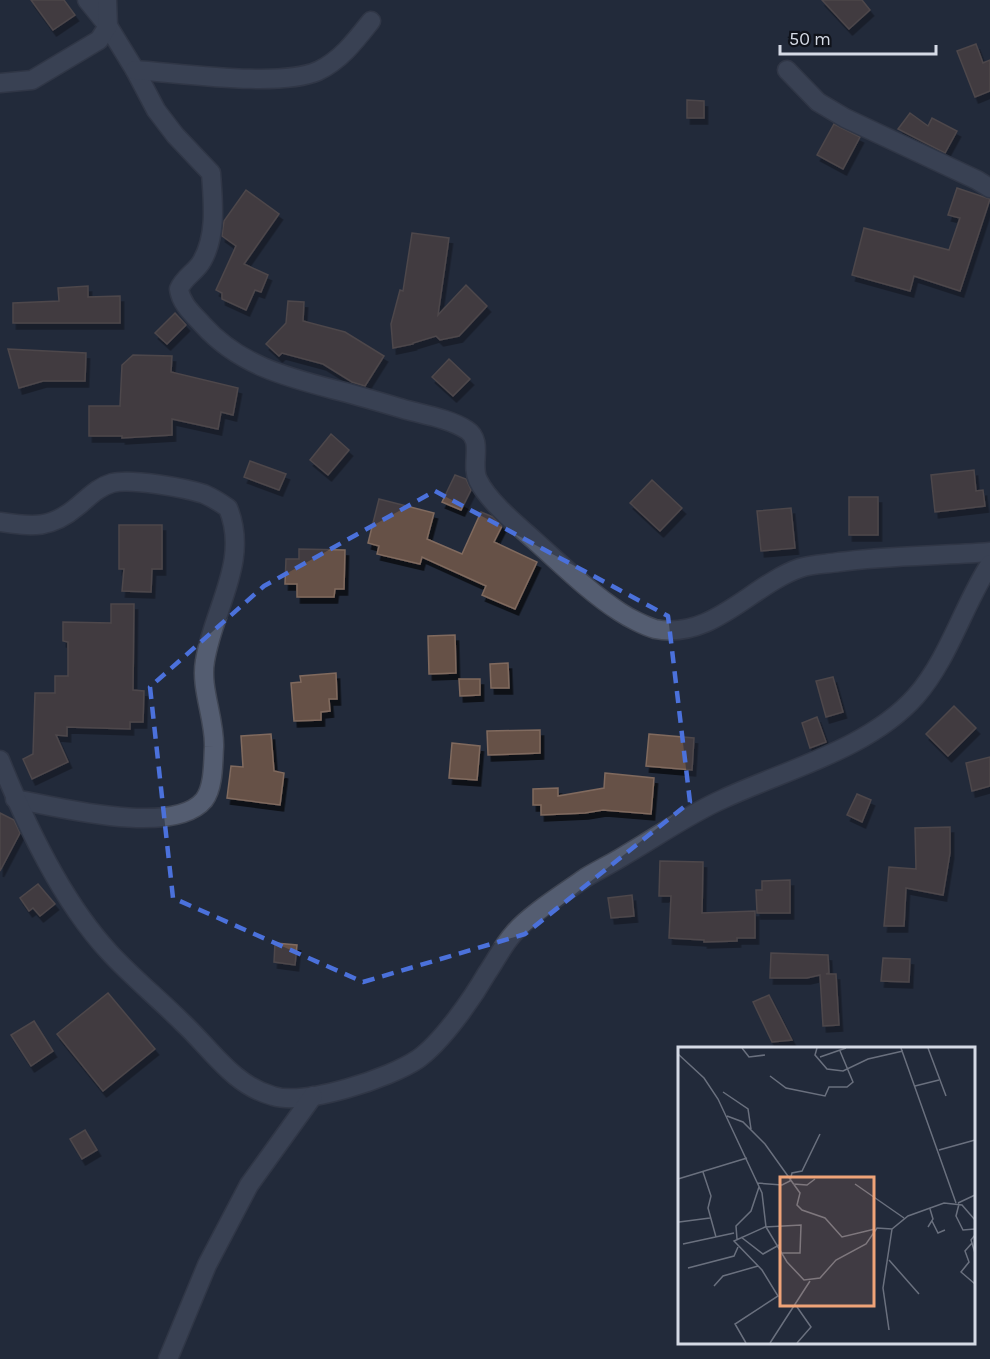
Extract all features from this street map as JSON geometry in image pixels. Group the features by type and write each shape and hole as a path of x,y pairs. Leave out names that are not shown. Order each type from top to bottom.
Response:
{"street":[{"path":"87,0 108,26 156,110 175,135 211,173 212,231 209,244 201,263 178,289 184,304 192,314 214,338 254,364 296,380 428,416 468,430 474,437 476,446 474,469 478,481 498,506 580,582 621,613 655,628 689,629 711,621 765,586 801,568 869,558 990,552"},
{"path":"0,83 24,82 38,76 99,40 108,26 107,0"},
{"path":"135,70 236,78 284,79 317,71 343,54 372,21"},
{"path":"787,70 818,102 836,113 990,188"},
{"path":"0,522 44,525 66,515 93,492 113,483 135,481 203,494 219,501 228,508 236,536 231,578 210,638 204,663 204,677 213,721 214,744 209,790 205,798 189,811 153,819 105,815 15,800"},
{"path":"0,760 15,800 69,899 106,949 183,1023 231,1074 250,1087 275,1097 313,1096 373,1079 416,1060 432,1047 449,1026 512,935 523,924 586,878 721,800 846,747 895,716 918,694 932,675 990,564"},
{"path":"171,1355 207,1264 249,1185 313,1096"}],"highlighted area":[{"path":"435,491 668,616 690,802 525,934 363,982 173,898 150,687 264,586"}],"building":[{"path":"31,0 64,0 75,15 53,30"},
{"path":"822,0 862,0 870,10 849,29"},
{"path":"976,44 983,63 990,60 990,91 975,97 957,51"},
{"path":"687,100 704,101 704,118 687,118"},
{"path":"910,113 928,126 932,118 957,131 945,153 898,129"},
{"path":"834,124 860,137 843,169 817,155"},
{"path":"957,188 990,199 960,291 914,276 910,291 852,275 864,228 949,250 960,218 948,215"},
{"path":"246,190 279,214 244,264 268,275 261,292 255,290 246,310 222,299 222,293 216,290 236,246 222,236 224,221"},
{"path":"412,233 449,238 438,315 466,285 487,306 459,336 440,340 436,336 393,348 391,324 400,290 403,291"},
{"path":"88,286 88,297 120,296 120,323 13,323 13,303 59,301 58,288"},
{"path":"288,301 304,302 303,321 345,332 384,356 365,386 352,382 323,364 282,353 279,356 266,344 286,323"},
{"path":"175,313 186,325 167,344 155,333"},
{"path":"8,349 86,353 85,381 43,381 19,388"},
{"path":"133,355 172,356 171,372 238,388 233,415 221,412 218,429 172,419 172,435 122,438 122,436 89,436 89,406 120,406 122,365"},
{"path":"449,359 470,379 453,396 432,377"},
{"path":"331,434 349,450 328,475 310,460"},
{"path":"250,461 286,474 279,490 244,477"},
{"path":"974,470 976,491 983,490 985,506 935,512 931,475"},
{"path":"455,475 466,479 471,490 461,510 442,502"},
{"path":"652,480 682,508 660,531 630,503"},
{"path":"849,497 878,497 878,535 849,535"},
{"path":"379,499 434,513 427,539 462,554 481,512 493,517 502,526 494,542 537,562 515,609 482,595 486,586 422,557 420,564 377,554 379,546 368,543"},
{"path":"791,508 795,548 761,551 757,511"},
{"path":"119,525 162,525 162,569 152,569 151,592 122,591 124,569 119,569"},
{"path":"299,549 345,550 344,589 335,589 334,597 297,597 297,584 285,584 286,559 299,559"},
{"path":"111,604 134,604 133,690 144,691 143,722 130,722 130,729 67,727 67,736 56,735 68,762 32,779 23,759 33,754 35,693 55,693 55,676 68,676 68,642 63,641 63,622 111,623"},
{"path":"455,635 456,673 429,674 428,636"},
{"path":"508,663 509,688 491,688 490,664"},
{"path":"336,673 337,699 329,699 330,711 321,712 321,720 294,721 291,683 301,682 300,676"},
{"path":"833,677 843,712 826,717 816,681"},
{"path":"459,679 480,679 480,695 460,696"},
{"path":"954,706 976,728 948,756 926,734"},
{"path":"817,717 826,742 810,748 802,723"},
{"path":"540,730 540,753 488,755 487,731"},
{"path":"271,734 274,771 284,773 280,805 227,798 231,766 243,767 241,736"},
{"path":"649,734 694,738 692,770 646,766"},
{"path":"452,743 480,746 477,780 449,778"},
{"path":"990,757 990,786 972,791 966,763"},
{"path":"605,773 654,778 651,814 603,810 541,815 541,805 533,805 533,789 558,788 558,796 604,788"},
{"path":"857,794 871,800 862,822 847,815"},
{"path":"0,813 14,820 20,833 0,871"},
{"path":"950,827 950,853 943,895 906,888 904,926 884,926 889,867 916,869 915,828"},
{"path":"660,861 703,862 702,913 755,911 755,938 704,942 704,940 669,938 671,896 659,896"},
{"path":"790,880 790,913 757,913 756,890 762,890 762,881"},
{"path":"38,884 55,904 40,916 33,908 29,911 20,898"},
{"path":"632,895 634,916 611,918 608,898"},
{"path":"275,943 297,945 295,965 274,962"},
{"path":"771,953 828,955 829,973 826,974 836,974 839,1025 823,1026 820,975 807,978 770,978"},
{"path":"883,958 910,959 909,982 881,981"},
{"path":"108,993 155,1049 103,1091 57,1034"},
{"path":"769,995 792,1040 772,1042 753,1002"},
{"path":"34,1021 53,1051 31,1066 11,1035"},
{"path":"85,1130 97,1150 82,1159 70,1139"}]}
